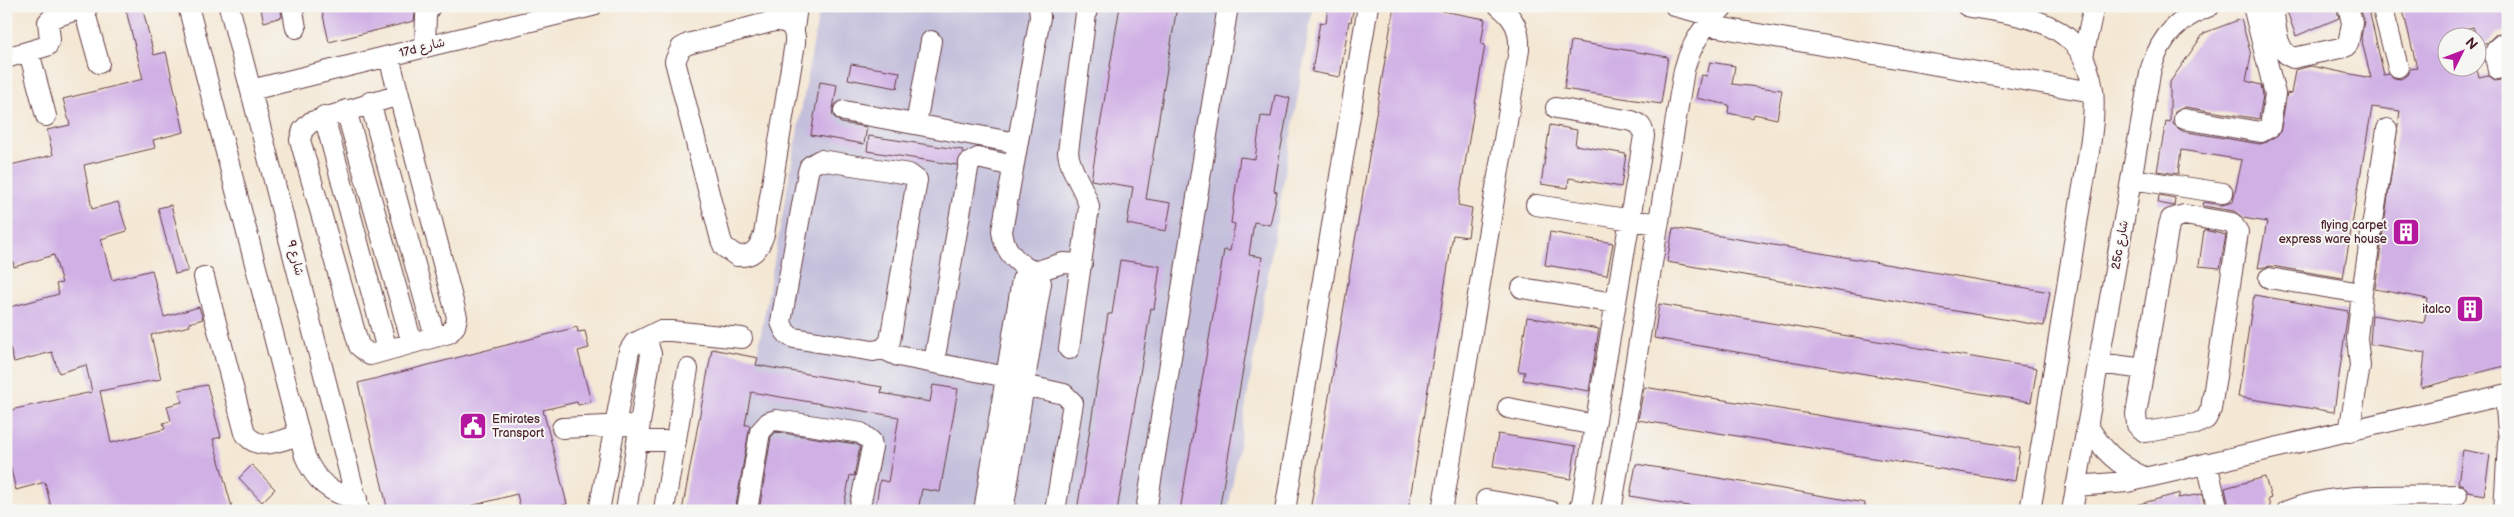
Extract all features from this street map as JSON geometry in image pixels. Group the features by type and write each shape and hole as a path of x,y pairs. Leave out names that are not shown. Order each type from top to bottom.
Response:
{"street":[{"path":"188,6 310,470 319,481 358,505"},
{"name":"شارع 9","path":"229,6 358,505"},
{"path":"292,6 296,28"},
{"path":"425,47 426,15 430,6"},
{"path":"794,29 782,21 774,21 688,44 681,48 675,61 721,240 724,247 737,256 752,254 758,249 764,234 795,42 794,29 797,6"},
{"path":"1032,270 1011,256 1003,240 1003,223 1040,17 1039,6"},
{"path":"1069,349 1089,207 1087,199 1071,168 1068,152 1086,6"},
{"path":"1146,511 1228,6"},
{"path":"1285,511 1368,6"},
{"path":"1442,511 1519,50 1520,37 1516,25 1509,14 1499,6"},
{"path":"1674,6 1715,16 2094,92"},
{"path":"1967,6 2042,21 2059,30 2076,46 2083,56 2094,92 2093,118 2030,511"},
{"path":"2083,56 2094,6"},
{"name":"25c شارع","path":"2072,511 2151,68 2155,55 2170,31 2191,13 2210,6"},
{"path":"2184,119 2262,132 2270,127 2274,94 2253,6"},
{"path":"2273,6 2279,44 2287,55 2293,58 2345,47 2348,44 2352,23 2348,6"},
{"path":"2382,6 2398,67"},
{"path":"6,58 43,48 50,43 47,28 52,18 85,7 99,64"},
{"name":"17d شارع","path":"251,90 389,57 581,7"},
{"path":"1611,511 1684,70 1689,52 1697,35 1715,16"},
{"path":"916,124 931,41"},
{"path":"2498,69 2494,55 2495,49 2499,45 2508,42"},
{"path":"29,52 46,116"},
{"path":"389,57 430,208 457,317 455,326 449,333 370,355 359,346 300,140 303,130 311,122 324,116 399,95"},
{"path":"370,102 435,337"},
{"path":"1556,108 1639,123 1643,129 1644,136 1582,503 1578,511"},
{"path":"346,110 412,343"},
{"path":"844,110 1017,143"},
{"path":"324,116 387,350"},
{"path":"2349,432 2360,366 2357,338 2362,293 2387,128"},
{"path":"934,362 969,163 978,158 1013,166"},
{"path":"883,349 890,341 917,180 909,174 820,160 810,166 808,172 782,322 785,332 794,338 873,351 883,349 898,356 934,362 1064,394 1073,403 1055,511"},
{"path":"2132,179 2223,193"},
{"path":"1536,205 1658,224"},
{"path":"328,235 430,208"},
{"path":"2184,215 2232,223 2238,232 2238,238 2211,408 2206,419 2196,424 2150,432 2140,429 2136,420 2144,369 2171,219 2184,215"},
{"path":"1003,511 1022,280 1032,270 1062,264 1082,264"},
{"path":"204,277 245,433 255,443 263,445 300,435"},
{"path":"2269,278 2362,293"},
{"path":"1522,288 1615,303"},
{"path":"600,511 629,351 634,342 648,334 665,331 742,338"},
{"path":"626,511 651,349 644,341 639,340"},
{"path":"2099,363 2144,369"},
{"path":"664,510 688,369"},
{"path":"984,511 1015,381"},
{"path":"2076,486 2110,485 2349,432 2506,394 2508,432"},
{"path":"1508,408 1595,424"},
{"path":"747,511 760,432 769,422 776,420 867,436 872,447 859,511"},
{"path":"562,428 615,426 676,441"},
{"path":"2088,426 2098,443 2111,457 2126,469 2144,477"},
{"path":"2504,511 2508,442"},
{"path":"2207,463 2218,511"},
{"path":"1584,486 1615,490"},
{"path":"2287,511 2307,503 2337,499 2457,495"},
{"path":"1486,500 1550,511"}],"shaded area":[{"path":"820,6 1313,6 1228,511 729,511"}],"building":[{"path":"125,6 142,6 154,55 166,52 184,132 153,140 155,148 84,165 92,209 118,202 127,231 101,239 112,280 152,270 164,317 199,307 203,319 189,323 190,326 151,335 161,379 100,391 111,443 165,429 163,423 171,421 167,406 182,402 179,390 207,385 221,437 213,439 233,511 52,511 45,482 16,490 6,449 6,411 92,392 86,365 59,373 52,352 14,362 6,335 6,308 59,294 56,284 62,283 54,255 14,267 13,261 6,263 6,166 53,155 47,130 70,125 63,99 143,79"},
{"path":"260,6 280,6 282,17 264,22"},
{"path":"321,6 371,6 372,13 402,6 416,6 416,8 414,21 329,42"},
{"path":"1120,6 1177,6 1146,199 1171,203 1166,231 1127,224 1133,187 1091,180"},
{"path":"1328,6 1354,6 1351,22 1349,21 1340,77 1312,72 1320,22 1326,23"},
{"path":"1394,6 1443,6 1442,11 1485,19 1481,44 1485,45 1458,205 1472,208 1468,237 1453,235 1408,511 1310,511"},
{"path":"2285,6 2336,6 2339,18 2296,36"},
{"path":"2360,6 2368,6 2384,75 2389,74 2394,78 2401,79 2407,75 2410,69 2417,68 2402,6 2508,6 2508,30 2496,34 2486,44 2486,28 2436,28 2436,78 2486,78 2488,75 2496,81 2502,80 2508,75 2508,365 2421,388 2425,353 2370,344 2372,315 2424,323 2428,299 2375,289 2400,111 2372,107 2343,278 2271,266 2258,268 2267,222 2243,218 2234,211 2203,206 2204,202 2222,205 2233,202 2242,160 2181,150 2178,174 2157,171 2166,121 2170,122 2170,82 2204,33 2241,19 2251,55 2246,81 2261,85 2263,95 2259,119 2185,107 2175,112 2173,124 2182,131 2260,144 2267,142 2280,133 2287,93 2291,94 2295,70 2311,66 2371,78 2361,38 2364,21"},
{"path":"1571,41 1668,57 1661,104 1564,89"},
{"path":"1710,62 1735,66 1732,84 1782,90 1777,119 1754,114 1753,118 1728,113 1729,105 1696,98 1701,75 1707,76"},
{"path":"851,64 900,72 897,88 848,79"},
{"path":"820,82 837,85 832,115 841,123 867,127 864,144 811,135"},
{"path":"1275,95 1290,98 1274,191 1277,192 1270,225 1254,222 1249,255 1262,257 1219,511 1180,511 1224,250 1230,251 1235,224 1231,223 1240,157 1255,159 1261,116 1271,117"},
{"path":"1550,125 1577,130 1575,145 1626,154 1621,187 1569,178 1568,188 1541,184"},
{"path":"869,136 963,150 957,165 867,151"},
{"path":"2159,195 2175,198 2174,206 2158,203"},
{"path":"171,205 188,271 175,274 158,208"},
{"path":"1673,228 2050,292 2044,326 1667,262"},
{"path":"2204,230 2226,235 2220,268 2199,266"},
{"path":"1550,232 1613,243 1607,275 1545,265"},
{"path":"1120,260 1160,266 1154,309 1151,308 1117,511 1077,511 1108,314 1112,314"},
{"path":"2254,295 2348,311 2334,412 2238,397"},
{"path":"1659,304 2037,368 2031,402 1654,338"},
{"path":"1527,317 1599,329 1589,391 1523,380 1525,372 1518,371"},
{"path":"577,327 578,332 585,331 589,348 578,351 591,402 578,405 577,402 543,410 567,504 543,511 521,511 517,494 451,511 388,511 358,383"},
{"path":"712,349 758,358 756,365 882,387 881,393 930,402 933,385 958,389 940,492 922,489 918,511 875,511 880,480 888,482 899,417 751,392 745,425 750,425 735,511 682,511"},
{"path":"1644,387 2020,448 2015,481 1638,420"},
{"path":"776,432 856,444 860,447 854,476 850,475 843,511 759,511 771,437"},
{"path":"1498,434 1576,446 1571,479 1493,467"},
{"path":"2463,450 2490,455 2484,495 2468,492 2463,485 2458,483"},
{"path":"1636,464 1865,503 1864,511 1717,511 1630,496"},
{"path":"252,465 275,489 262,502 239,478"},
{"path":"2265,477 2271,498 2268,499 2271,511 2230,511 2225,488"},
{"path":"2180,493 2178,498 2202,494 2206,511 2132,511 2132,506"}],"place":[{"name":"flying carpet express ware house","path":"2406,232"},
{"name":"italco","path":"2470,309"},
{"name":"Emirates Transport","path":"473,426"}]}
